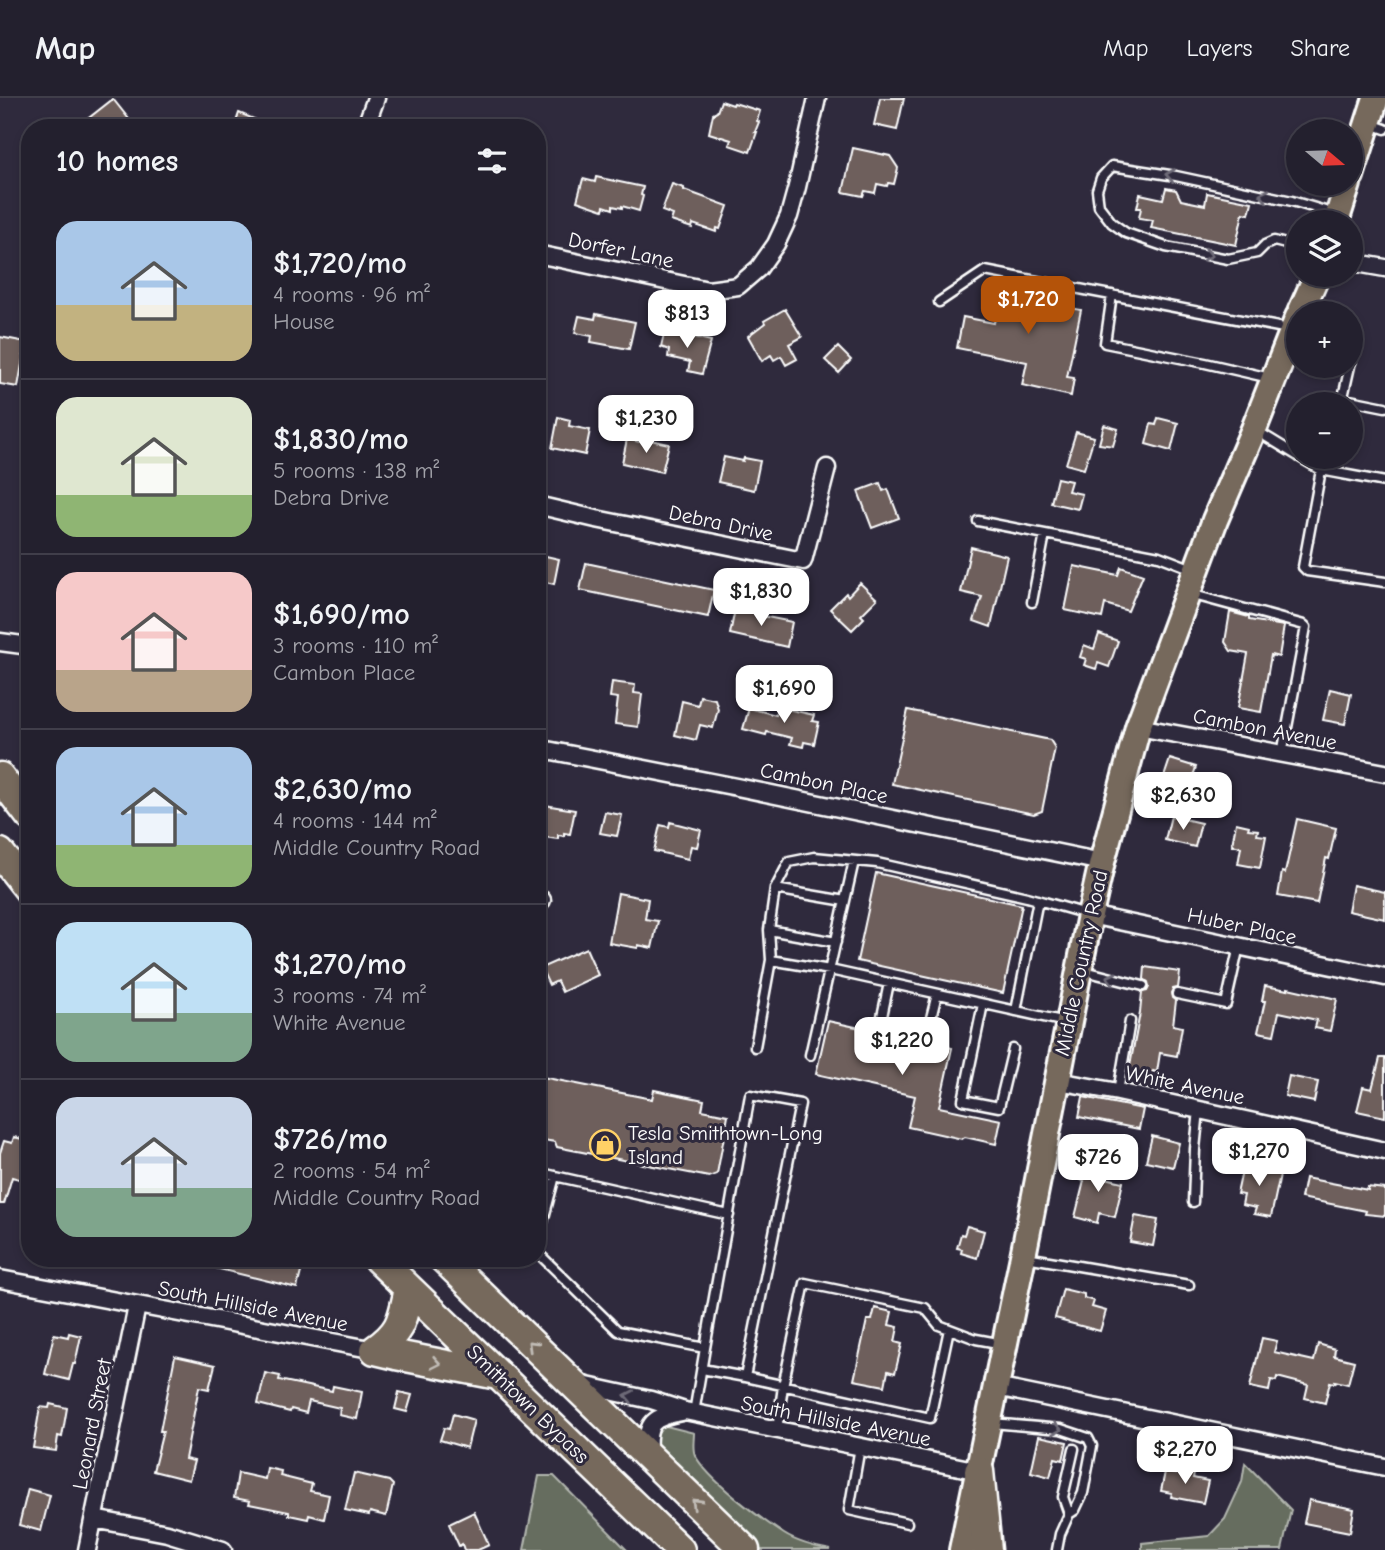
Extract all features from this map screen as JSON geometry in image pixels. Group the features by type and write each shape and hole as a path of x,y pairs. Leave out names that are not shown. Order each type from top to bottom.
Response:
{"highway":[{"path":"0,777 21,804"},
{"path":"0,853 21,880"},
{"name":"Smithtown Bypass","path":"386,1267 680,1550"},
{"path":"452,1267 745,1550"},
{"path":"375,1350 387,1342 398,1329 409,1289"},
{"path":"375,1350 498,1375"},
{"path":"574,1448 635,1531 653,1550"},
{"path":"979,1471 987,1550"}],"main road":[{"path":"1363,152 1376,126 1376,98"},
{"name":"Middle Country Road","path":"962,1550 1090,915 1138,727 1215,520 1286,350"}],"street":[{"path":"368,119 376,98"},
{"name":"Dorfer Lane","path":"546,256 708,290 738,286 760,268 776,244 789,216 817,98"},
{"path":"1363,264 1385,268"},
{"name":"Debra Drive","path":"546,507 803,561 827,468"},
{"path":"0,642 21,645"},
{"name":"Cambon Avenue","path":"1138,727 1385,773"},
{"name":"Cambon Place","path":"546,750 737,786 1102,862"},
{"name":"Huber Place","path":"1090,915 1385,978"},
{"name":"White Avenue","path":"1058,1081 1385,1150"},
{"name":"South Hillside Avenue","path":"0,1279 375,1350"},
{"name":"Leonard Street","path":"88,1550 137,1306"},
{"name":"South Hillside Avenue","path":"572,1383 651,1400 690,1413 979,1471"},
{"path":"996,1387 1385,1468"},
{"path":"649,1457 648,1435 654,1423 661,1417 690,1413"},
{"path":"94,1519 167,1533 222,1550"}],"lane":[{"path":"1286,244 1275,241 1265,245 1257,253 1228,259 1166,247 1126,233 1112,223 1100,206 1097,190 1101,178 1112,166 1176,176 1292,201 1316,210"},
{"path":"939,302 985,271 1112,295 1286,321"},
{"path":"1112,295 1105,343 1273,379"},
{"path":"1348,378 1343,397 1345,399 1385,407"},
{"path":"1254,429 1286,449"},
{"path":"1385,482 1321,470 1303,567 1307,570 1385,582"},
{"path":"978,521 1159,556 1196,569"},
{"path":"1032,602 1045,534"},
{"path":"1187,593 1306,627 1282,754"},
{"path":"755,1047 771,960 769,930 775,889 789,862 814,857 877,863 1038,900 1090,915"},
{"path":"810,1055 854,861"},
{"path":"775,889 845,901"},
{"path":"1016,1011 1038,900"},
{"path":"769,930 836,942"},
{"path":"1177,994 1226,1004 1239,946"},
{"path":"771,960 830,970 1068,1022"},
{"path":"1079,970 1143,986"},
{"path":"880,1026 889,983"},
{"path":"926,1038 937,993"},
{"path":"983,1004 963,1100 999,1107 1013,1049"},
{"path":"1118,1092 1130,1021"},
{"path":"690,1413 702,1370 750,1095 800,1104 745,1377"},
{"path":"1193,1202 1199,1110"},
{"path":"546,1174 729,1216"},
{"path":"546,1210 555,1176"},
{"path":"1023,1256 1189,1285"},
{"path":"546,1261 618,1331 705,1348"},
{"path":"777,1430 783,1386 805,1283 925,1308 939,1325 976,1339 1005,1345"},
{"path":"702,1370 930,1418 949,1329"},
{"path":"989,1423 1061,1429 1088,1438 1092,1446 1083,1493 1075,1510 1069,1514 1060,1534 1057,1550"},
{"path":"860,1447 849,1510 907,1523"},
{"path":"1069,1514 1063,1497 1074,1449"}],"green space":[{"path":"662,1425 694,1433 694,1453 701,1465 722,1487 762,1519 795,1540 831,1550 758,1550 650,1449 650,1431"},
{"path":"1245,1463 1291,1510 1282,1550 1142,1550 1142,1543 1209,1536 1225,1519 1242,1482"},
{"path":"539,1476 554,1476 627,1550 524,1550"}],"building":[{"path":"880,98 904,98 897,130 874,125"},
{"path":"113,99 129,119 87,119"},
{"path":"721,101 760,111 750,152 729,145 731,140 709,133 713,114 717,112"},
{"path":"239,113 254,119 237,119"},
{"path":"853,148 890,156 898,168 894,184 877,184 875,193 865,191 863,196 843,192"},
{"path":"596,177 643,187 639,211 622,206 613,206 613,209 604,206 603,210 577,201 583,179 595,182"},
{"path":"672,184 728,206 720,229 717,228 716,232 693,224 692,228 671,221 673,215 662,211"},
{"path":"1166,188 1176,190 1181,200 1205,205 1207,193 1252,202 1249,214 1243,213 1236,245 1151,228 1153,220 1139,218 1141,208 1137,208 1140,194 1163,199"},
{"path":"1011,283 1053,291 1050,304 1081,310 1067,377 1074,378 1071,396 1022,385 1027,362 957,348 963,317 994,323 1001,289 1009,291"},
{"path":"785,309 802,337 789,344 797,359 786,365 781,356 774,360 771,355 762,361 748,336 765,323 764,321"},
{"path":"596,314 635,322 629,349 591,342 592,336 575,333 579,316 595,319"},
{"path":"665,330 711,341 702,374 688,371 690,362 668,357 669,350 661,347"},
{"path":"0,337 21,341 18,387 0,384"},
{"path":"838,347 851,360 839,373 825,360"},
{"path":"558,417 570,420 569,426 590,430 585,455 552,448"},
{"path":"1158,418 1178,423 1171,451 1146,444 1151,424 1156,425"},
{"path":"1104,425 1118,429 1113,446 1099,444"},
{"path":"1076,432 1094,437 1084,469 1066,464"},
{"path":"627,439 649,444 650,440 669,444 662,472 622,463"},
{"path":"724,457 760,461 754,490 718,482"},
{"path":"1057,478 1071,481 1068,491 1082,494 1078,509 1051,503"},
{"path":"880,483 883,491 888,489 899,518 872,528 858,491"},
{"path":"971,547 1007,556 991,627 974,621 982,597 961,592"},
{"path":"546,556 559,559 554,584 546,582"},
{"path":"586,563 714,590 708,617 580,590"},
{"path":"1074,566 1118,575 1121,567 1143,575 1128,611 1105,604 1102,618 1065,610"},
{"path":"860,583 877,599 861,615 864,618 852,630 830,609"},
{"path":"744,608 758,611 757,615 792,622 787,647 730,634 735,609 743,611"},
{"path":"1230,612 1249,617 1249,620 1284,626 1279,657 1271,655 1261,712 1238,708 1248,654 1231,651 1225,642"},
{"path":"1099,634 1118,641 1109,667 1098,663 1096,669 1084,665 1086,659 1080,657 1084,645 1094,649"},
{"path":"612,682 635,685 634,693 642,694 638,727 615,724 618,698 610,697"},
{"path":"1330,689 1351,694 1345,724 1323,720"},
{"path":"700,696 715,699 718,709 713,728 700,725 696,740 675,735 682,701 698,705"},
{"path":"778,707 814,715 812,721 819,722 814,744 804,742 803,747 790,744 792,738 743,729 749,708 776,715"},
{"path":"908,710 1050,740 1055,748 1042,811 1034,814 892,784"},
{"path":"1170,759 1196,767 1188,792 1171,787 1173,779 1164,777"},
{"path":"546,805 575,810 570,834 558,835 558,839 546,837"},
{"path":"605,812 622,815 617,836 600,833"},
{"path":"1171,816 1201,823 1195,847 1165,840"},
{"path":"1297,819 1336,828 1329,859 1326,858 1317,903 1278,896"},
{"path":"670,822 701,830 697,847 691,846 688,859 654,851 660,825 669,827"},
{"path":"1236,823 1258,830 1257,835 1266,836 1260,868 1238,864 1241,847 1232,845"},
{"path":"876,873 1022,905 1003,993 857,961"},
{"path":"1353,885 1385,892 1385,919 1348,911"},
{"path":"618,893 648,899 645,919 658,921 652,948 609,943"},
{"path":"586,948 598,975 562,992 557,981 549,985 546,966"},
{"path":"1145,967 1180,972 1178,988 1171,993 1176,1001 1173,1025 1182,1027 1177,1056 1160,1053 1157,1072 1153,1071 1152,1075 1129,1071 1142,992 1149,987 1144,979"},
{"path":"1265,986 1288,988 1337,999 1330,1031 1315,1028 1317,1020 1279,1012 1274,1035 1258,1032 1265,1001 1262,1001"},
{"path":"828,1021 952,1048 939,1107 1001,1120 996,1144 908,1127 915,1096 816,1074"},
{"path":"1380,1058 1385,1058 1385,1117 1357,1111 1363,1087 1372,1089"},
{"path":"1289,1076 1318,1082 1314,1102 1285,1096"},
{"path":"546,1078 652,1099 654,1090 704,1100 702,1110 728,1115 717,1174 709,1177 557,1147 555,1142 546,1140"},
{"path":"1083,1097 1143,1109 1139,1129 1079,1117"},
{"path":"1152,1136 1179,1143 1173,1167 1146,1161"},
{"path":"14,1137 21,1139 21,1180 12,1177 4,1204 0,1204 0,1153 4,1141 12,1143"},
{"path":"1086,1160 1098,1163 1097,1167 1104,1168 1101,1177 1123,1182 1115,1217 1099,1213 1097,1223 1075,1217"},
{"path":"1244,1162 1281,1170 1271,1217 1254,1214 1256,1208 1242,1205 1244,1195 1237,1194"},
{"path":"1305,1178 1368,1190 1368,1187 1385,1189 1385,1216 1365,1214 1366,1211 1301,1198"},
{"path":"1135,1216 1158,1220 1153,1246 1130,1242"},
{"path":"967,1226 984,1231 977,1258 961,1253 962,1249 957,1248 961,1234 964,1235"},
{"path":"211,1267 302,1268 297,1288"},
{"path":"1063,1289 1084,1294 1084,1298 1094,1301 1092,1307 1106,1311 1100,1331 1055,1318"},
{"path":"875,1308 892,1312 889,1325 898,1327 895,1342 902,1344 895,1373 888,1371 885,1386 854,1380 867,1320 872,1320"},
{"path":"69,1333 81,1336 69,1380 45,1374 54,1334 68,1337"},
{"path":"1262,1338 1277,1341 1274,1352 1314,1361 1318,1344 1335,1349 1334,1356 1354,1361 1348,1384 1330,1382 1325,1403 1305,1398 1308,1385 1277,1377 1276,1381 1271,1380 1269,1391 1250,1387"},
{"path":"175,1356 215,1365 209,1389 199,1387 185,1459 194,1461 189,1480 153,1471 163,1431 160,1431"},
{"path":"265,1373 280,1376 279,1380 332,1391 333,1386 362,1392 357,1419 339,1415 340,1408 309,1401 306,1413 258,1404"},
{"path":"399,1392 412,1395 407,1412 395,1409"},
{"path":"50,1404 67,1408 62,1437 58,1436 56,1451 33,1448 40,1407 49,1408"},
{"path":"453,1414 474,1420 467,1448 440,1440 444,1428 449,1429"},
{"path":"1039,1436 1067,1442 1063,1460 1055,1458 1050,1477 1031,1472"},
{"path":"267,1468 281,1471 280,1476 312,1484 310,1491 329,1495 324,1519 309,1515 308,1519 289,1515 289,1512 249,1504 250,1501 234,1498 238,1473 265,1479"},
{"path":"1177,1470 1194,1474 1193,1478 1208,1481 1203,1503 1171,1497 1172,1493 1161,1491 1165,1472 1176,1474"},
{"path":"354,1473 389,1481 393,1485 386,1516 345,1510"},
{"path":"28,1489 50,1495 41,1531 19,1525"},
{"path":"1309,1500 1354,1509 1350,1532 1304,1523"},
{"path":"474,1512 489,1545 478,1550 464,1550 462,1544 459,1546 449,1524"}],"place":[{"name":"Tesla Smithtown-Long Island","path":"605,1145"}]}
